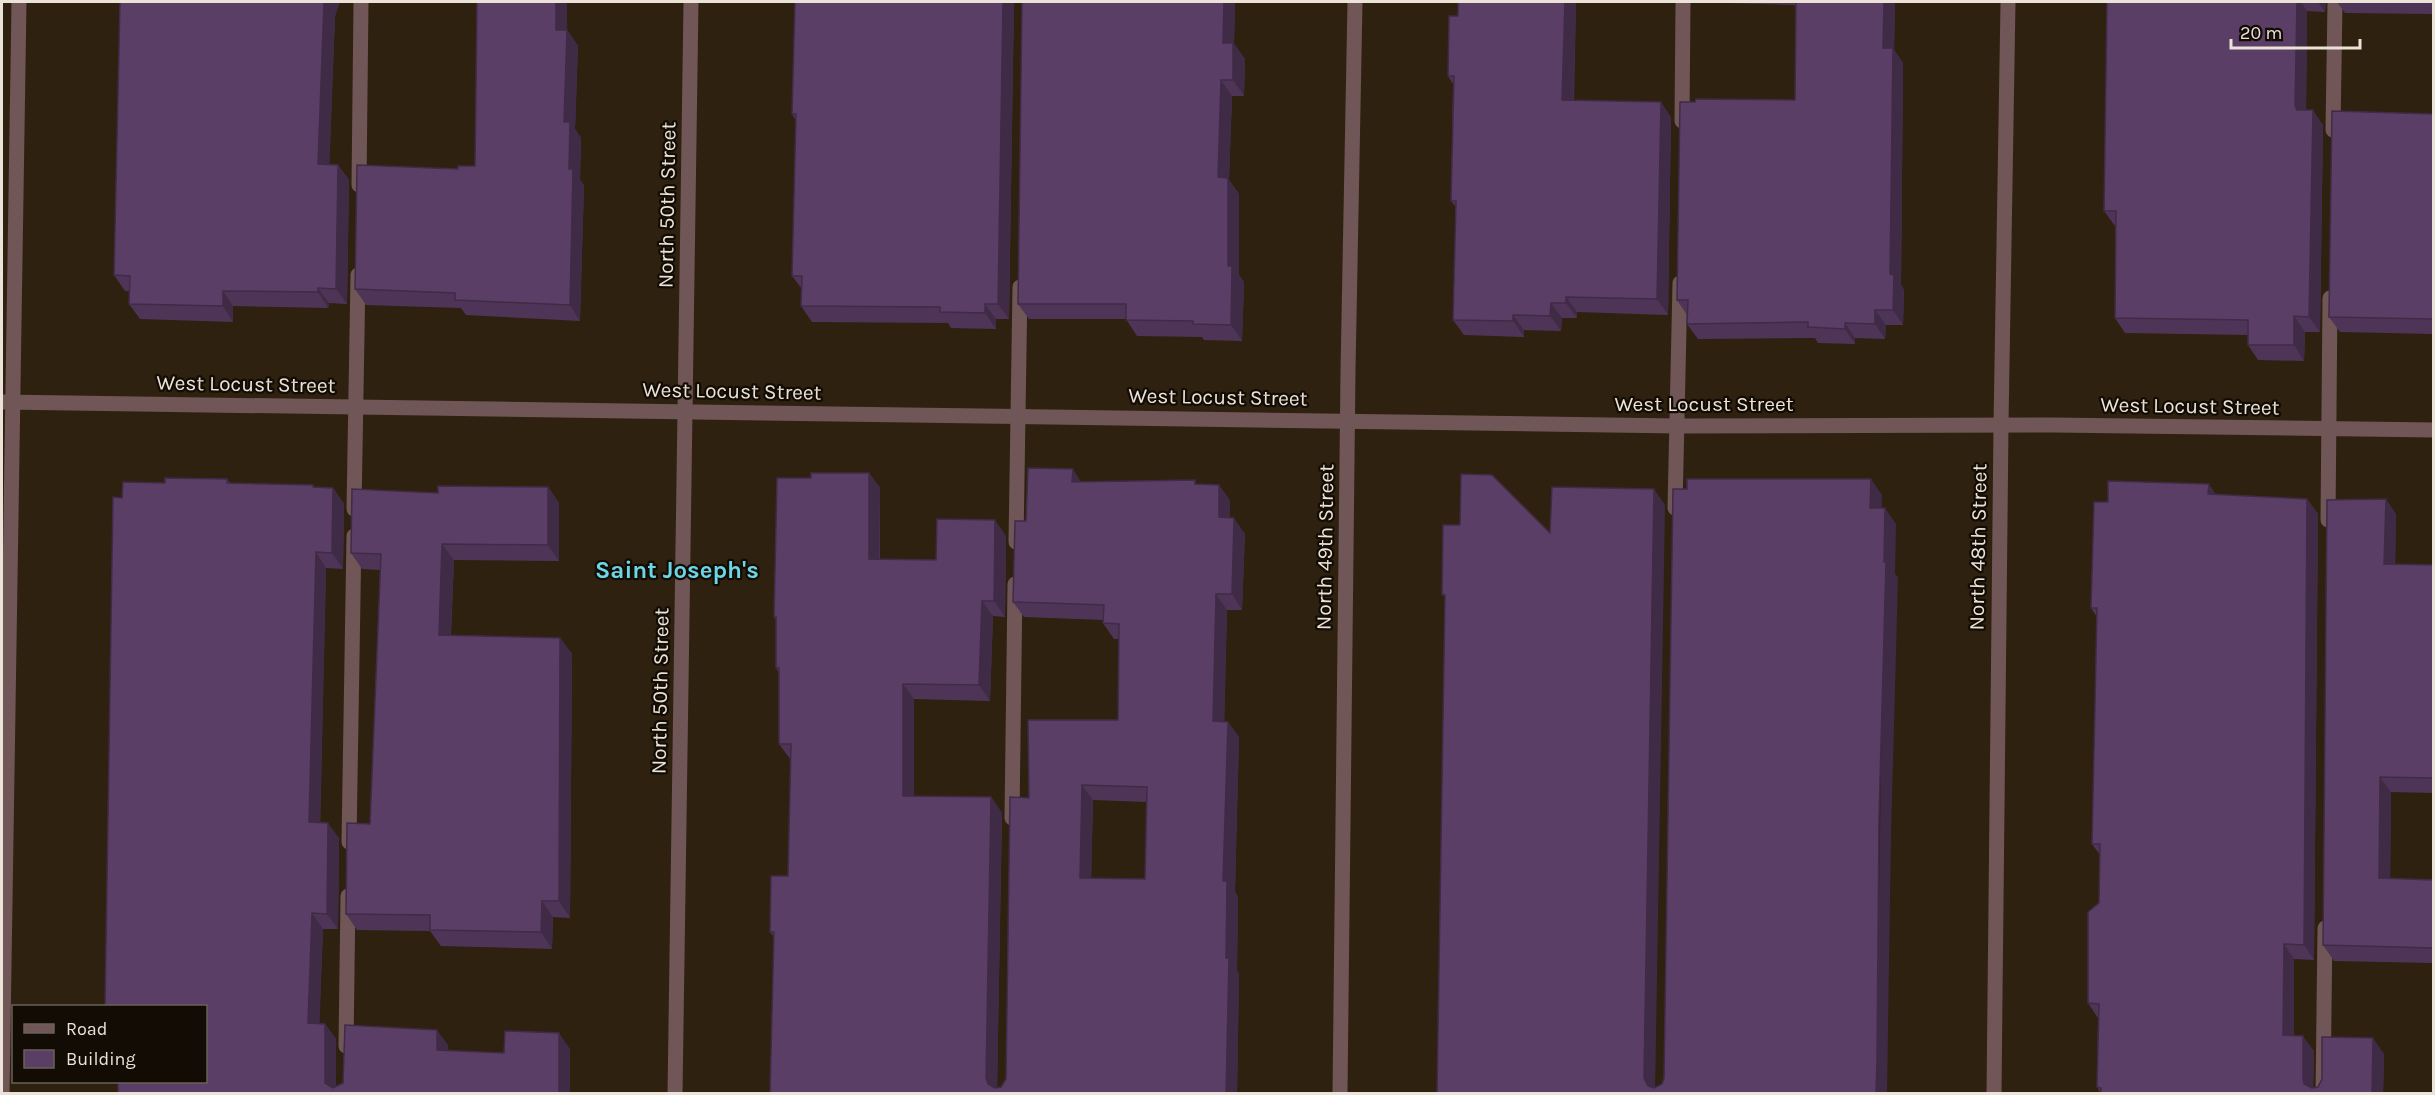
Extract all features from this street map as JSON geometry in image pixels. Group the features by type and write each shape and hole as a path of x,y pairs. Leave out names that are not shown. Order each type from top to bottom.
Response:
{"street":[{"path":"2,1094 7,402 19,2"},
{"path":"359,205 361,2"},
{"name":"North 50th Street","path":"675,1094 691,2"},
{"name":"North 49th Street","path":"1340,1094 1347,420 1356,2"},
{"path":"1681,142 1683,2"},
{"name":"North 48th Street","path":"1994,1094 2008,2"},
{"path":"2333,145 2335,2"},
{"path":"349,856 358,265"},
{"path":"1675,527 1680,270"},
{"path":"1012,831 1020,274"},
{"path":"2328,535 2330,288"},
{"name":"West Locust Street","path":"7,402 1678,426 2001,425 2433,430"},
{"path":"346,1058 348,880"},
{"path":"2323,1094 2325,915"}],"building":[{"path":"120,2 324,2 318,164 338,165 336,289 318,288 318,292 223,291 223,306 129,304 130,276 114,275"},
{"path":"477,2 556,2 556,30 567,30 564,122 570,122 569,169 573,169 570,305 455,300 455,293 355,289 357,165 458,169 458,166 475,166"},
{"path":"795,2 1003,2 998,304 985,304 985,313 940,312 940,307 801,306 802,276 792,276 796,114 792,114"},
{"path":"1022,2 1224,2 1223,43 1233,43 1233,80 1221,80 1218,177 1228,178 1228,266 1232,266 1231,325 1193,324 1193,321 1126,320 1126,304 1018,304"},
{"path":"1458,2 1565,2 1562,100 1661,102 1657,299 1566,297 1566,303 1551,303 1550,316 1513,315 1513,321 1453,320 1456,201 1451,201 1454,76 1448,76 1449,16 1458,16"},
{"path":"1796,2 1884,2 1883,48 1893,48 1890,274 1894,275 1893,310 1875,310 1875,324 1845,323 1845,329 1808,327 1808,322 1687,324 1688,300 1677,300 1680,102 1695,102 1696,99 1795,100"},
{"path":"2107,2 2297,2 2295,106 2297,110 2313,110 2309,317 2294,316 2294,345 2248,345 2248,320 2115,318 2116,211 2104,211"},
{"path":"2332,111 2433,114 2433,319 2329,317"},
{"path":"1028,468 1073,469 1072,482 1195,480 1195,484 1219,485 1219,517 1234,518 1232,594 1216,594 1213,721 1228,722 1223,881 1227,881 1226,958 1229,958 1226,1094 770,1094 774,932 770,932 771,876 788,876 791,744 779,744 779,668 776,668 776,617 774,617 777,478 811,478 811,473 869,473 869,559 936,560 937,519 995,520 994,601 982,601 979,685 903,684 903,796 991,797 986,1078 988,1084 995,1088 1001,1087 1006,1079 1010,797 1029,798 1028,720 1118,720 1119,624 1103,623 1104,605 1013,602 1015,521 1026,521","holes":["1082,785 1147,787 1145,879 1080,878"]},
{"path":"1461,474 1492,475 1550,533 1552,487 1654,489 1644,1078 1648,1086 1654,1088 1662,1084 1664,1078 1673,489 1687,489 1687,479 1871,479 1870,508 1885,508 1884,562 1886,562 1879,818 1876,1094 1437,1094 1445,595 1442,595 1443,525 1460,525"},
{"path":"165,478 227,479 227,483 313,485 313,487 333,488 332,553 316,552 309,822 328,823 327,914 312,913 308,1023 325,1024 325,1083 333,1088 343,1083 345,1025 437,1030 437,1050 504,1053 505,1031 559,1033 559,1094 118,1094 118,1083 207,1083 207,1005 105,1005 113,497 122,498 123,482 165,483"},
{"path":"2108,481 2209,484 2208,494 2307,499 2304,945 2284,944 2283,1035 2303,1036 2303,1079 2304,1084 2312,1088 2318,1087 2322,1079 2322,1037 2373,1038 2372,1094 2101,1094 2101,1088 2097,1087 2099,1004 2088,1003 2088,912 2099,903 2100,844 2092,844 2097,608 2091,608 2094,502 2108,502"},
{"path":"438,486 548,487 548,545 442,544 439,635 560,638 559,901 542,901 541,932 430,930 430,915 346,914 347,823 370,824 381,554 351,553 352,489 438,493"},
{"path":"2386,499 2384,564 2433,565 2433,778 2380,777 2379,878 2433,880 2433,948 2323,945 2327,500"}],"district":[{"name":"Saint Joseph's","path":"677,570"}]}
